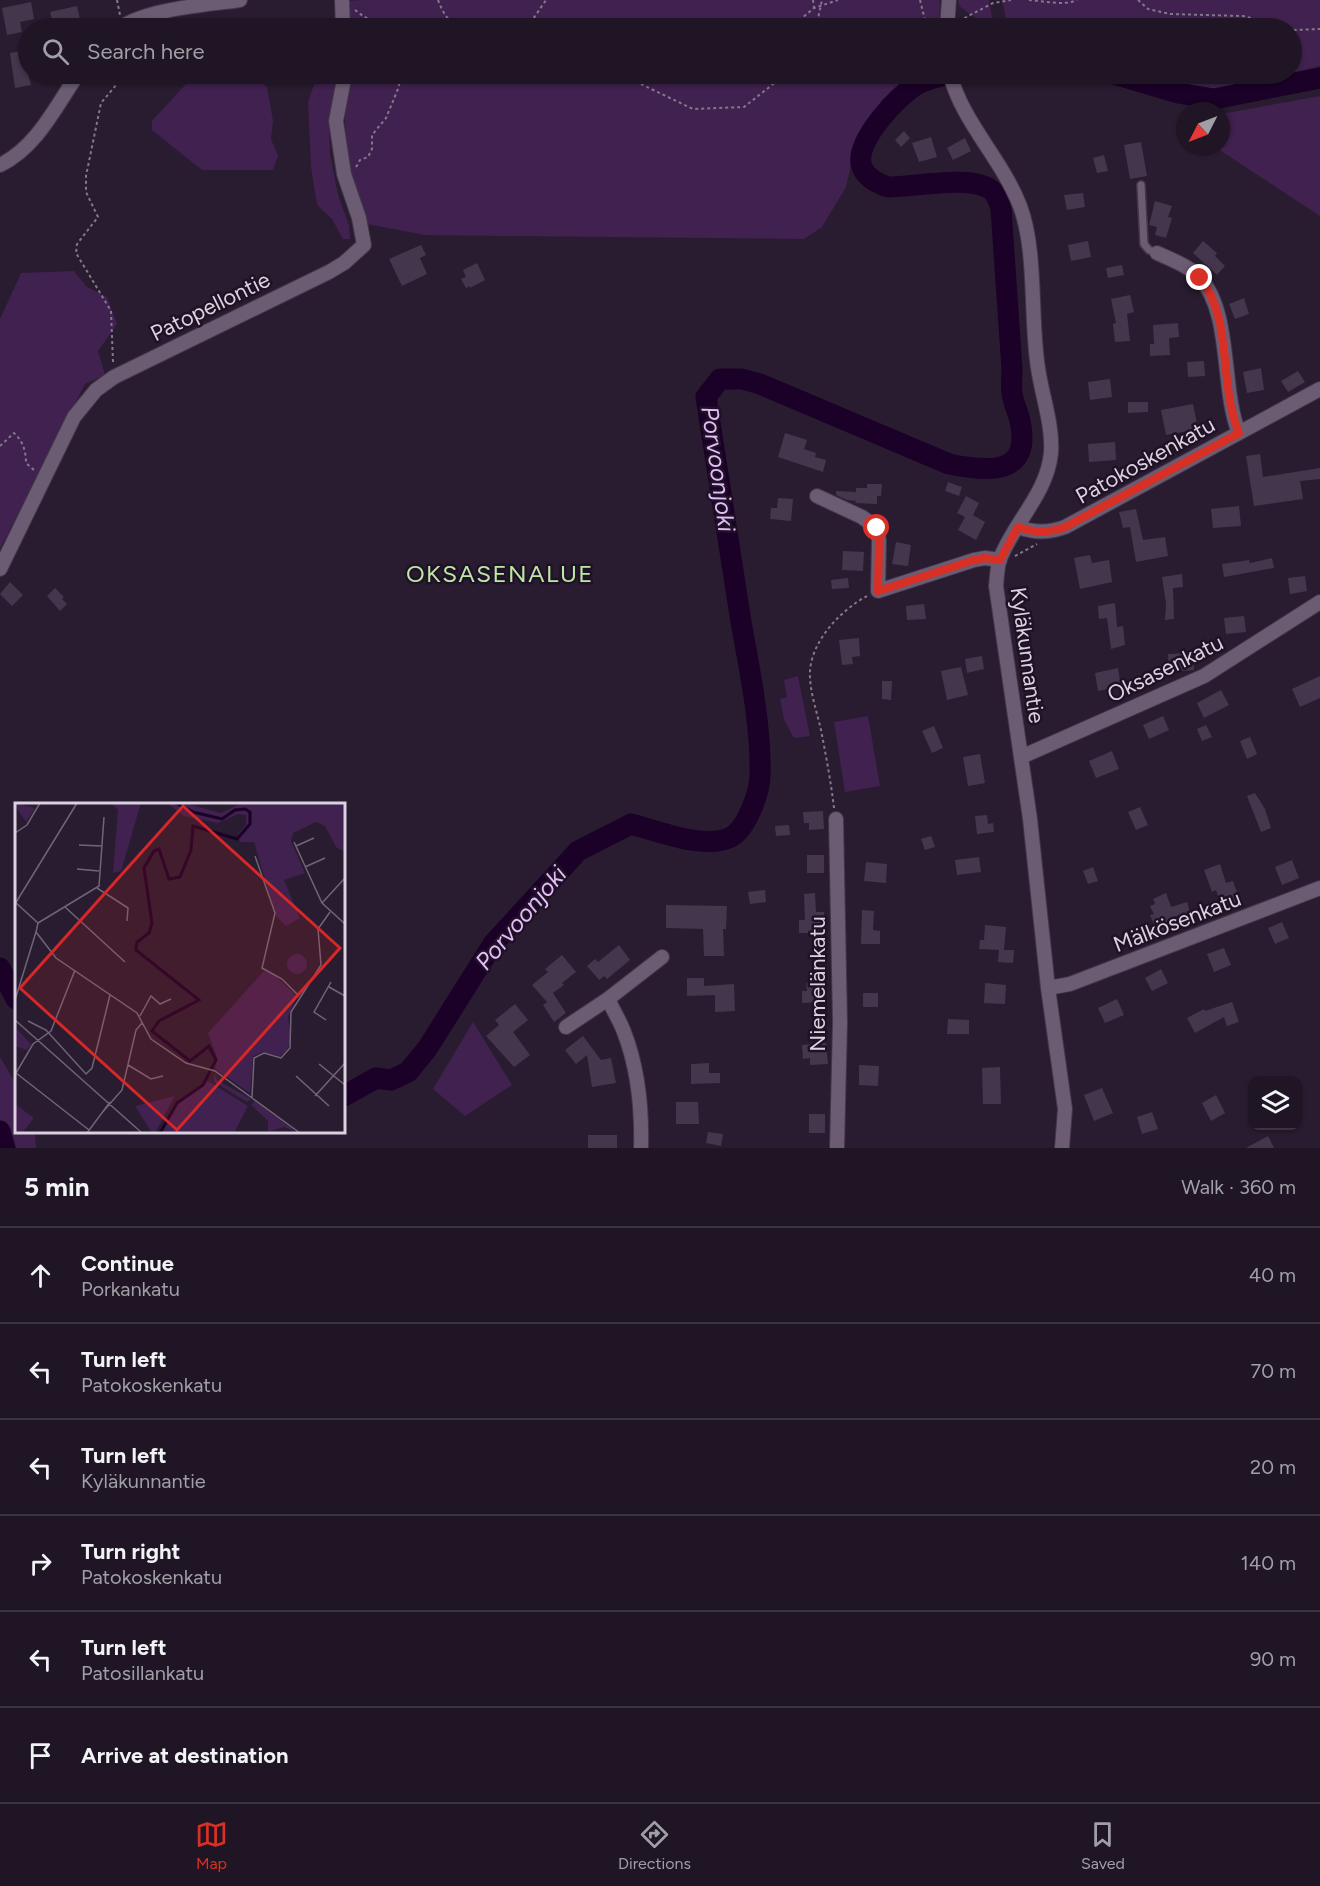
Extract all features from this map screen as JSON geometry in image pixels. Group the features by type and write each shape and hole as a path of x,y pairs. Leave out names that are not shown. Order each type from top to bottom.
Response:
{"street":[{"path":"143,18 240,0"},
{"path":"948,18 949,0"},
{"path":"345,18 346,3"},
{"path":"0,165 17,154 33,138 71,84"},
{"name":"Patopellontie","path":"0,569 66,430 96,390 114,377 329,272 354,256 364,246 359,218 344,174 336,121 343,84"},
{"name":"Kyläkunnantie","path":"952,84 967,115 1005,176 1020,206 1027,234 1038,368 1051,437 1051,454 1041,489 1000,560 996,586 1030,819 1048,988 1065,1109 1062,1148"},
{"path":"1157,253 1187,267 1210,290 1220,323 1232,417 1239,433"},
{"name":"Patokoskenkatu","path":"1018,527 1043,532 1065,527 1320,389"},
{"path":"817,496 861,517 877,528 878,591 974,560 985,558 1000,560"},
{"name":"Oksasenkatu","path":"1021,757 1204,676 1320,602"},
{"name":"Niemelänkatu","path":"836,819 840,1022 837,1148"},
{"name":"Mälkösenkatu","path":"1048,988 1070,984 1320,888"},
{"path":"566,1027 608,999 662,957"},
{"path":"608,999 624,1032 635,1071 642,1129 641,1148"}],"lane":[{"path":"1141,185 1144,244 1149,250 1157,253"}],"path":[{"path":"438,0 447,18"},
{"path":"534,18 546,0"},
{"path":"813,0 814,8"},
{"path":"818,18 822,0"},
{"path":"802,18 814,8 838,0"},
{"path":"920,0 924,18"},
{"path":"965,18 993,3 1011,0"},
{"path":"1029,0 1059,3 1071,3 1077,0"},
{"path":"1138,0 1148,9 1170,14 1251,18"},
{"path":"346,3 367,18"},
{"path":"1302,30 1320,29"},
{"path":"114,377 111,311 76,253 77,244 98,217 86,192 86,176 101,103 117,84"},
{"path":"344,174 348,174 360,160 368,157 372,149 372,135 386,118 400,84"},
{"path":"641,84 693,109 744,107 773,84"},
{"path":"0,446 14,433 23,444 26,463 31,469 45,475"},
{"path":"836,819 810,671 815,651 838,616 878,591"}],"shaded area":[{"path":"940,0 939,18 349,18 348,1"},
{"path":"958,0 989,0 992,18 976,18 959,6"},
{"path":"1002,0 1320,0 1320,66 1302,70 1302,18 1006,18"},
{"path":"186,84 263,84 267,87 273,121 271,139 278,156 273,170 202,170 152,130 152,121"},
{"path":"314,84 335,84 329,119 330,154 338,195 349,225 350,239 343,239 332,219 317,205 311,167 308,102"},
{"path":"347,84 906,84 884,101 852,161 846,187 822,227 804,239 425,235 367,224 346,176"},
{"path":"1183,84 1244,84 1211,92"},
{"path":"1320,96 1320,216 1229,156 1230,112"},
{"path":"74,271 87,287 107,297 117,324 98,351 105,375 85,384 0,549 0,319 21,273"},
{"path":"798,676 810,736 794,738 784,720 780,699 787,697 784,680"},
{"path":"868,716 880,786 845,792 834,722"},
{"path":"473,1022 512,1085 465,1116 433,1089"},
{"path":"0,1057 15,1082 15,1133 35,1133 36,1148 0,1148"}],"building":[{"path":"31,2 34,18 18,18 18,33 7,35 2,8"},
{"path":"77,6 80,18 52,18 50,12"},
{"path":"18,52 18,84 31,85 15,88 10,53"},
{"path":"904,131 910,138 901,147 895,140"},
{"path":"931,137 937,157 919,162 912,143"},
{"path":"965,138 971,151 953,160 947,148"},
{"path":"1141,142 1147,176 1130,179 1124,145"},
{"path":"1104,155 1108,171 1097,173 1093,158"},
{"path":"1083,193 1085,207 1067,210 1064,195"},
{"path":"1155,201 1172,206 1168,217 1172,218 1166,238 1155,235 1157,227 1149,225"},
{"path":"1088,241 1091,257 1071,261 1068,245"},
{"path":"1203,241 1217,253 1215,256 1225,266 1217,275 1193,253"},
{"path":"421,245 426,255 420,258 427,274 402,286 389,259"},
{"path":"477,263 485,280 466,288 461,279 466,277 463,270"},
{"path":"1122,265 1124,275 1108,278 1106,268"},
{"path":"1130,295 1134,312 1127,314 1130,341 1115,342 1113,324 1116,323 1111,299"},
{"path":"1244,298 1249,314 1235,319 1229,304"},
{"path":"1178,323 1179,337 1169,338 1170,355 1150,356 1150,344 1154,344 1153,325"},
{"path":"1204,361 1205,376 1188,377 1187,362"},
{"path":"1261,368 1264,390 1247,393 1243,372"},
{"path":"1298,371 1305,382 1288,392 1281,381"},
{"path":"1110,379 1112,397 1090,400 1088,382"},
{"path":"1128,402 1148,402 1148,412 1128,413"},
{"path":"1193,404 1198,429 1166,435 1161,410"},
{"path":"785,433 807,440 804,449 816,453 815,457 826,460 823,472 778,457"},
{"path":"1115,442 1116,460 1089,462 1088,444"},
{"path":"1260,454 1263,477 1320,468 1320,479 1300,481 1303,499 1254,506 1246,456"},
{"path":"948,482 962,487 959,496 945,491"},
{"path":"867,484 882,484 881,496 877,496 877,504 855,503 856,501 836,495 836,491 856,492 856,488 867,488"},
{"path":"966,496 979,503 973,515 985,522 976,540 958,530 965,517 957,513"},
{"path":"778,498 793,499 791,521 770,519 771,508 777,508"},
{"path":"1239,506 1241,526 1213,528 1211,509"},
{"path":"1136,509 1143,540 1165,537 1168,556 1136,562 1130,527 1123,528 1119,512"},
{"path":"896,542 911,545 908,566 892,564"},
{"path":"843,551 864,552 863,571 842,570"},
{"path":"1090,555 1092,563 1109,560 1112,582 1080,589 1074,558"},
{"path":"1272,558 1274,568 1224,577 1222,564 1249,560 1250,563"},
{"path":"1182,574 1183,587 1173,588 1174,619 1165,620 1166,604 1162,577"},
{"path":"1305,576 1307,591 1290,594 1288,578"},
{"path":"848,578 849,588 832,589 831,580"},
{"path":"10,582 23,595 12,606 0,594"},
{"path":"55,588 67,604 60,611 47,596"},
{"path":"1115,603 1117,627 1123,626 1125,645 1111,649 1107,618 1099,619 1098,606"},
{"path":"924,604 926,619 907,620 906,606"},
{"path":"1244,616 1246,632 1226,634 1224,618"},
{"path":"859,638 860,656 852,657 853,664 842,665 839,640"},
{"path":"1193,653 1194,670 1169,672 1168,654"},
{"path":"982,656 984,669 967,673 965,659"},
{"path":"961,667 968,695 947,700 941,671"},
{"path":"1118,668 1121,686 1098,691 1095,673"},
{"path":"1320,676 1320,698 1300,707 1292,689"},
{"path":"882,681 892,681 891,700 882,699"},
{"path":"1221,690 1229,705 1204,718 1197,703"},
{"path":"1163,716 1169,730 1149,739 1143,725"},
{"path":"1206,725 1212,737 1202,741 1197,729"},
{"path":"934,726 943,748 932,753 922,731"},
{"path":"1250,737 1257,754 1247,759 1240,741"},
{"path":"1112,751 1119,769 1096,778 1089,761"},
{"path":"980,754 985,783 968,786 963,757"},
{"path":"1255,793 1265,809 1271,828 1261,832 1247,796"},
{"path":"1140,807 1148,825 1136,830 1128,812"},
{"path":"823,811 824,829 809,830 809,823 804,823 803,812"},
{"path":"987,815 988,824 993,823 994,832 977,834 975,816"},
{"path":"789,825 790,835 776,836 775,826"},
{"path":"931,836 935,847 925,850 921,839"},
{"path":"807,855 824,855 824,873 807,873"},
{"path":"979,857 981,872 957,875 955,860"},
{"path":"1292,860 1299,878 1282,885 1275,867"},
{"path":"866,862 887,864 886,883 864,881"},
{"path":"1220,864 1226,883 1233,881 1240,901 1222,907 1216,890 1212,892 1204,870"},
{"path":"1093,867 1098,881 1088,884 1083,871"},
{"path":"765,890 766,902 750,904 748,892"},
{"path":"815,893 816,912 824,912 824,933 799,933 799,920 805,920 804,894"},
{"path":"1166,893 1171,907 1187,902 1190,912 1170,918 1174,927 1158,934 1150,915 1154,914 1150,906 1155,904 1153,899"},
{"path":"666,905 727,906 726,929 723,929 724,956 704,956 703,929 666,928"},
{"path":"862,910 874,911 873,930 880,931 880,944 861,944"},
{"path":"1282,922 1289,938 1275,944 1268,928"},
{"path":"985,925 1006,927 1004,950 1014,950 1013,963 998,962 999,950 979,949 980,940 984,940"},
{"path":"619,945 630,960 607,979 604,976 599,980 587,966 595,959 598,962"},
{"path":"1224,948 1231,965 1214,972 1207,954"},
{"path":"562,955 576,972 553,993 566,1013 554,1022 543,1005 547,1002 532,985 548,972 545,969"},
{"path":"1161,969 1168,983 1152,991 1145,978"},
{"path":"687,978 704,978 704,986 734,984 735,1011 715,1012 715,995 687,996"},
{"path":"823,981 824,1002 802,1003 802,991 807,991 806,983"},
{"path":"985,983 1006,985 1005,1004 984,1003"},
{"path":"863,993 878,993 878,1007 863,1007"},
{"path":"1117,999 1124,1015 1105,1023 1098,1008"},
{"path":"1232,1002 1239,1022 1227,1026 1224,1017 1195,1033 1187,1018 1204,1009 1205,1011"},
{"path":"515,1004 528,1020 513,1032 530,1055 514,1067 486,1036 499,1025 495,1020"},
{"path":"948,1019 969,1020 969,1034 947,1034"},
{"path":"583,1036 601,1060 611,1058 616,1083 592,1087 587,1055 576,1064 565,1050"},
{"path":"826,1043 828,1064 810,1065 810,1058 803,1059 802,1045"},
{"path":"709,1063 709,1073 720,1073 720,1083 691,1084 691,1064"},
{"path":"859,1065 879,1066 878,1086 859,1085"},
{"path":"1000,1067 1001,1104 983,1104 982,1068"},
{"path":"1102,1088 1113,1113 1094,1121 1084,1095"},
{"path":"1216,1095 1225,1113 1211,1121 1202,1103"},
{"path":"676,1102 698,1102 699,1124 676,1124"},
{"path":"1152,1112 1158,1129 1142,1134 1137,1117"},
{"path":"809,1114 825,1114 825,1133 809,1133"},
{"path":"708,1132 723,1134 721,1146 706,1143"},
{"path":"588,1135 617,1135 617,1148 588,1148"},
{"path":"1268,1136 1274,1148 1246,1148"}],"waterway":[{"name":"Porvoonjoki","path":"1302,82 1320,78"},
{"name":"Porvoonjoki","path":"345,1095 376,1078 391,1080 408,1072 427,1049 493,944 578,851 631,824 680,838 718,841 735,834 751,810 760,775 759,737 706,397 720,379 742,379 760,384 949,464 978,468 1004,466 1013,461 1019,452 1022,439 1020,421 1012,393 1001,209 996,195 981,185 956,182 888,187 868,176 861,164 861,154 872,131 889,109 918,84"},
{"name":"Porvoonjoki","path":"1148,84 1178,93 1214,99 1290,84"},
{"name":"Porvoonjoki","path":"0,968 15,997"},
{"name":"Porvoonjoki","path":"0,1131 5,1148"}],"district":[{"name":"OKSASENALUE","path":"500,574"}],"route":[{"path":"877,528 878,591 974,560 985,558 1000,560 1018,527 1043,532 1065,527 1239,433 1232,417 1220,323 1210,290 1200,278"}]}
